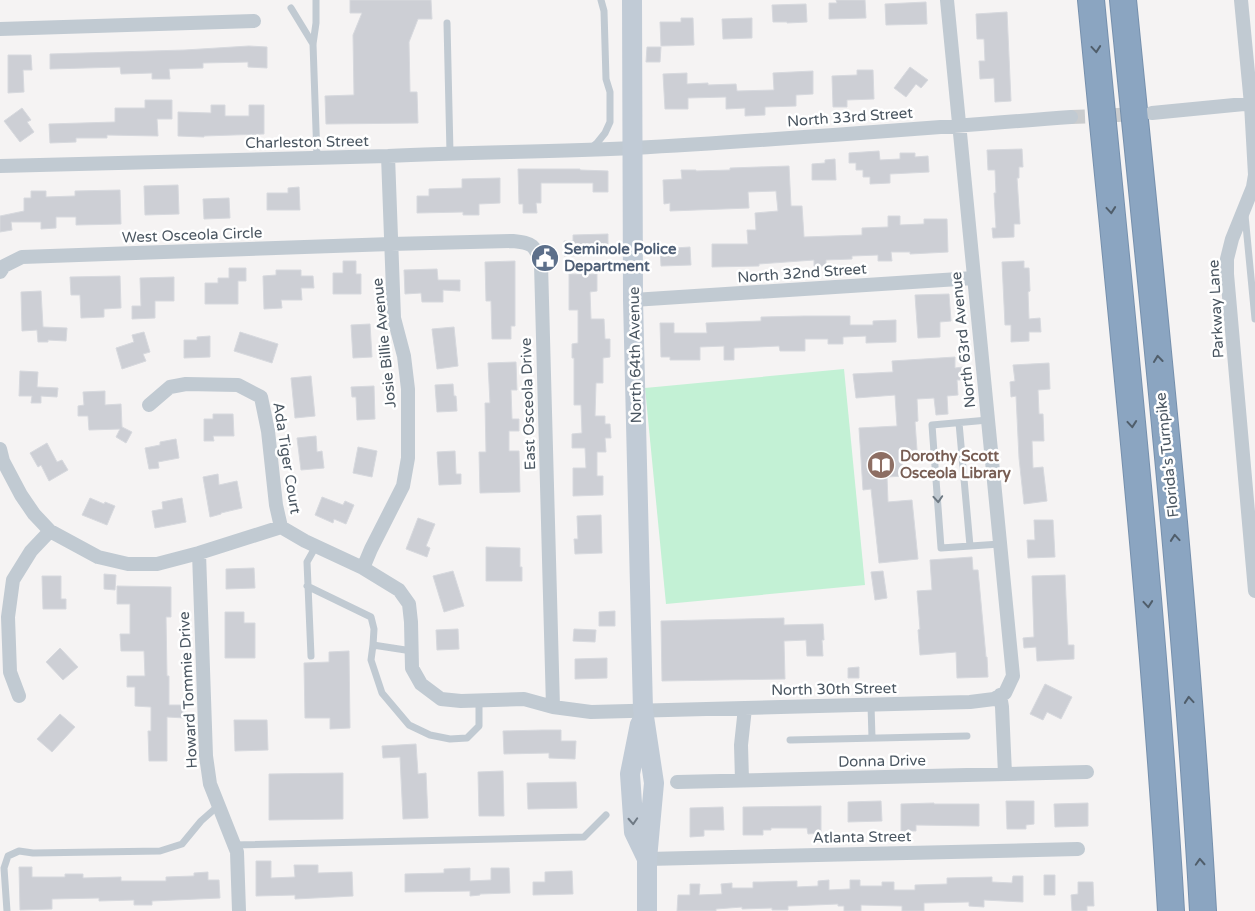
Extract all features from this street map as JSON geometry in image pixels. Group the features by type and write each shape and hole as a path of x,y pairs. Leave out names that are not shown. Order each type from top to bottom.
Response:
{"highway":[{"path":"1091,0 1144,546 1164,794 1171,911"},
{"name":"Florida's Turnpike","path":"1123,0 1176,542 1196,787 1203,911"}],"street":[{"name":"North 64th Avenue","path":"632,0 623,148 634,300 643,710 654,783 647,858 646,911"},
{"name":"North 63rd Avenue","path":"947,0 1014,676 1005,693 1000,696"},
{"name":"Parkway Lane","path":"1240,0 1250,35 1254,104 1255,175 1253,187 1232,239 1227,259 1227,274 1255,591"},
{"path":"0,29 254,21"},
{"path":"1152,113 1254,104"},
{"name":"North 33rd Street","path":"623,148 1071,117"},
{"name":"Charleston Street","path":"0,166 623,148"},
{"name":"Josie Billie Avenue","path":"363,568 403,486 408,458 408,389 404,356 394,318 388,156"},
{"name":"East Osceola Drive","path":"390,244 527,242 536,250 541,264 553,707"},
{"name":"West Osceola Circle","path":"0,272 4,266 22,257 390,244"},
{"name":"North 32nd Street","path":"634,300 974,278"},
{"name":"Ada Tiger Court","path":"149,405 170,387 186,384 238,385 261,396 268,430 276,505 281,527"},
{"path":"0,449 3,461 21,495 34,514 50,531 98,557 128,564 157,564 281,527 363,568 398,590 409,604 412,622 412,668 421,684 441,699 479,701 524,699 553,707 591,712 643,710"},
{"path":"19,696 10,672 8,617 13,580 31,551 50,531"},
{"name":"Howard Tommie Drive","path":"199,553 206,756 210,784 237,852 240,911"},
{"path":"1000,696 1005,774"},
{"name":"North 30th Street","path":"643,710 970,702 994,699 1000,696"},
{"path":"742,780 741,745 745,708"},
{"name":"Donna Drive","path":"677,782 1087,772"},
{"name":"Atlanta Street","path":"647,858 1078,849"}],"lane":[{"path":"316,0 316,24 313,44 317,158"},
{"path":"588,149 597,143 610,122 610,92 606,80 604,10 601,0"},
{"path":"291,8 313,44"},
{"path":"447,24 450,153"},
{"path":"1244,208 1254,291 1255,319"},
{"path":"988,420 932,425 941,548 1000,544"},
{"path":"959,423 970,546"},
{"path":"310,656 308,562 316,546"},
{"path":"308,586 371,617 374,630 371,660 382,692 409,725 430,735 450,739 467,738 479,726 479,701"},
{"path":"373,645 412,651"},
{"path":"871,704 872,738"},
{"path":"790,740 967,736"},
{"path":"7,911 4,868 8,856 19,851 33,853 160,852 182,844 201,821 218,806"},
{"path":"234,845 584,837 606,814"}],"green space":[{"path":"844,369 865,585 666,604 645,388"}],"building":[{"path":"350,0 431,0 432,19 418,19 409,42 410,92 417,92 418,123 326,124 325,96 354,95 353,35 362,13 350,13"},
{"path":"836,0 865,0 866,18 829,19 829,3 837,3"},
{"path":"926,2 927,24 886,25 885,4"},
{"path":"806,4 807,22 773,22 772,5"},
{"path":"1007,12 1011,101 995,102 994,78 980,79 979,61 985,61 984,39 977,39 976,14"},
{"path":"681,18 693,18 694,45 661,46 660,22 681,22"},
{"path":"752,18 752,38 723,39 722,19"},
{"path":"249,46 267,47 267,68 248,67 248,62 203,63 203,68 169,69 170,79 152,79 152,73 121,74 120,67 50,69 50,54"},
{"path":"647,47 661,47 660,62 646,62"},
{"path":"8,55 31,55 32,70 23,70 24,92 8,93"},
{"path":"910,67 928,80 921,88 916,84 906,97 894,88"},
{"path":"857,70 873,70 874,99 847,100 847,107 833,107 832,76 857,75"},
{"path":"813,71 813,94 796,95 796,106 765,107 765,115 745,116 745,108 726,109 726,97 688,98 688,109 665,109 663,74 687,73 687,84 736,84 737,91 774,90 773,73"},
{"path":"145,100 172,100 172,119 157,119 158,136 107,135 107,138 76,138 76,142 50,143 49,124 115,122 115,108 145,108"},
{"path":"211,105 225,105 225,116 249,116 249,105 264,105 264,134 204,137 178,136 178,112 211,113"},
{"path":"22,108 31,120 27,122 34,132 20,142 4,121"},
{"path":"1022,149 1023,167 1019,167 1019,178 1017,178 1020,224 1014,224 1014,237 993,238 992,228 996,228 995,170 988,170 987,150"},
{"path":"879,151 880,160 900,159 900,153 915,153 915,157 928,156 929,172 890,174 890,183 870,184 870,177 863,177 863,170 856,170 856,163 849,163 849,153"},
{"path":"835,159 836,180 812,180 812,164 825,163 825,160"},
{"path":"789,166 791,206 802,206 804,237 862,235 862,228 888,227 888,216 900,216 900,225 924,224 924,219 947,219 948,252 910,254 910,252 891,252 892,261 878,261 878,255 852,256 852,259 826,260 826,266 814,266 814,260 759,264 759,266 712,267 712,244 748,244 747,230 756,230 755,213 778,211 776,191 748,192 749,208 670,211 670,203 664,204 663,180 682,179 681,170 730,170 730,168"},
{"path":"518,169 608,171 608,192 593,192 593,183 541,183 541,203 536,203 537,213 523,213 523,204 519,204"},
{"path":"500,178 500,203 479,204 479,215 463,215 463,212 417,213 417,196 429,196 429,189 462,188 462,179"},
{"path":"178,185 179,214 145,215 144,186"},
{"path":"299,187 300,210 267,210 267,193 288,193 288,188"},
{"path":"120,190 121,224 76,225 76,217 56,217 56,228 41,229 41,222 11,222 12,230 0,232 0,216 24,211 24,198 31,198 31,191 46,191 46,197 75,196 75,191"},
{"path":"229,198 230,218 204,219 203,199"},
{"path":"608,234 608,255 564,256 564,241 573,241 573,235"},
{"path":"690,247 691,265 661,266 660,249"},
{"path":"343,261 356,261 356,274 361,274 361,294 333,294 333,273 343,273"},
{"path":"515,261 515,326 511,326 511,339 492,339 491,301 486,301 485,262"},
{"path":"1024,261 1024,268 1029,268 1029,319 1040,318 1041,332 1029,332 1029,341 1011,342 1011,325 1005,325 1002,262"},
{"path":"229,268 246,268 246,281 238,281 238,304 205,304 205,283 218,283 218,278 229,278"},
{"path":"437,269 438,280 460,280 460,291 443,290 443,302 422,302 421,293 405,294 404,270"},
{"path":"276,270 301,270 301,276 313,276 314,288 301,288 302,300 281,300 282,308 264,309 263,276 276,275"},
{"path":"569,274 597,274 597,291 590,292 591,319 604,319 605,339 610,339 610,357 603,358 603,383 596,383 595,416 605,416 605,424 610,424 611,438 605,438 606,452 597,452 597,476 603,476 603,495 573,496 573,468 586,468 585,448 572,448 572,434 582,433 581,405 574,405 574,358 572,358 572,344 578,343 578,310 569,310"},
{"path":"120,276 121,308 104,309 104,317 81,318 80,295 71,295 70,277"},
{"path":"174,277 174,301 155,301 155,318 132,319 132,306 141,306 140,278"},
{"path":"41,291 43,327 67,328 66,341 48,340 48,342 38,342 37,330 22,331 21,292"},
{"path":"949,294 951,321 940,322 940,337 918,338 915,295"},
{"path":"850,316 850,325 873,325 873,321 896,320 896,342 866,343 866,336 843,337 843,344 828,344 828,339 805,339 805,351 780,351 779,346 734,348 734,360 724,360 724,346 700,347 700,360 670,360 670,357 661,357 660,323 674,323 674,333 707,333 706,323 761,321 761,317"},
{"path":"370,324 372,357 353,358 351,325"},
{"path":"454,327 458,366 437,369 432,329"},
{"path":"144,332 150,352 143,354 146,361 122,369 116,348 134,342 132,335"},
{"path":"240,332 278,344 272,363 234,351"},
{"path":"210,336 210,357 184,358 184,340 197,340 197,337"},
{"path":"955,357 955,368 963,367 964,380 957,380 958,395 947,396 948,414 936,415 934,398 917,399 918,421 915,422 917,450 901,451 903,476 887,477 888,502 912,500 918,559 879,563 871,489 863,490 859,428 897,426 895,395 856,398 853,374 893,372 892,361"},
{"path":"516,362 517,390 511,390 512,419 519,419 519,431 509,431 509,451 519,451 520,492 480,493 479,452 486,452 485,403 490,403 488,363"},
{"path":"1049,363 1050,389 1038,390 1039,414 1043,414 1044,441 1032,441 1033,468 1043,467 1047,501 1024,504 1019,458 1016,396 1011,397 1010,382 1015,381 1013,365"},
{"path":"20,371 38,372 37,387 58,388 57,397 41,396 41,403 31,403 32,396 19,396"},
{"path":"311,376 315,416 295,418 291,378"},
{"path":"453,384 457,411 437,412 435,385"},
{"path":"374,386 375,419 357,420 356,397 352,397 351,387"},
{"path":"105,391 105,405 121,404 122,427 132,432 126,443 116,437 120,429 89,430 88,416 78,416 78,406 84,405 83,392"},
{"path":"213,414 233,414 234,436 213,436 214,441 204,441 204,419 213,419"},
{"path":"316,436 317,452 322,451 324,468 301,470 297,438"},
{"path":"176,439 179,458 158,462 159,468 149,469 145,448 160,445 160,442"},
{"path":"47,443 57,462 62,460 68,470 49,481 41,465 38,467 30,453"},
{"path":"358,447 377,451 372,477 353,473"},
{"path":"455,451 456,474 461,474 461,484 439,485 437,452"},
{"path":"218,474 219,485 237,481 242,508 210,517 203,477"},
{"path":"322,497 343,505 345,501 354,505 346,524 334,519 333,523 315,515"},
{"path":"90,498 115,506 107,525 82,515"},
{"path":"182,498 186,522 155,528 152,511 163,509 162,502"},
{"path":"601,515 602,553 575,554 574,539 578,539 577,516"},
{"path":"418,518 435,524 426,546 430,548 427,557 406,549"},
{"path":"1034,520 1053,520 1055,557 1028,558 1027,540 1035,540"},
{"path":"486,547 520,548 522,581 486,581"},
{"path":"972,557 973,570 978,570 988,677 957,678 956,652 920,655 917,591 932,590 930,560"},
{"path":"254,568 255,588 226,589 226,569"},
{"path":"453,571 464,606 444,612 433,576"},
{"path":"883,571 887,598 875,600 871,572"},
{"path":"104,574 116,575 115,590 104,589"},
{"path":"1065,575 1068,645 1074,645 1074,659 1037,661 1036,647 1024,648 1023,638 1034,637 1032,576"},
{"path":"42,576 61,576 61,599 66,599 66,609 43,609"},
{"path":"117,586 171,587 171,617 166,617 169,705 185,705 185,718 167,717 167,761 149,761 148,731 151,731 151,707 135,706 135,687 127,687 127,676 145,676 144,651 121,651 120,634 130,634 130,604 117,604"},
{"path":"615,611 615,626 599,626 599,612"},
{"path":"225,612 244,612 244,623 255,623 255,658 225,658"},
{"path":"784,618 784,625 823,624 824,640 822,640 823,656 807,656 806,640 784,641 785,679 662,681 661,621"},
{"path":"458,629 459,649 437,650 436,630"},
{"path":"574,629 596,630 595,642 573,641"},
{"path":"60,648 78,667 63,680 46,662"},
{"path":"349,651 350,728 330,729 330,718 305,718 304,663 329,662 329,652"},
{"path":"607,658 607,678 575,679 575,659"},
{"path":"859,667 859,678 848,678 848,668"},
{"path":"1045,684 1072,697 1061,719 1047,712 1043,720 1030,714"},
{"path":"60,714 75,727 52,752 37,739"},
{"path":"234,720 267,720 268,750 235,751"},
{"path":"561,730 561,741 576,741 575,759 549,758 549,753 504,754 503,731"},
{"path":"416,744 418,774 426,773 428,818 403,819 400,757 383,758 382,746"},
{"path":"503,771 504,816 479,816 478,772"},
{"path":"343,773 343,819 269,820 269,774"},
{"path":"576,782 577,808 528,809 527,783"},
{"path":"881,801 882,821 848,822 848,802"},
{"path":"1006,801 1034,801 1034,824 1026,825 1026,829 1007,829"},
{"path":"1088,803 1088,826 1055,827 1054,804"},
{"path":"901,804 979,804 979,826 916,825 916,831 901,831"},
{"path":"821,806 821,833 808,834 807,828 771,828 771,830 763,830 763,835 743,835 743,807"},
{"path":"723,807 724,830 704,830 704,836 690,837 690,808"},
{"path":"256,861 271,861 271,878 295,877 294,865 318,865 318,873 352,872 353,896 295,899 295,895 256,896"},
{"path":"19,867 32,867 32,877 65,877 65,874 83,874 83,878 121,877 121,881 166,881 166,877 194,876 194,873 208,872 208,880 219,880 220,898 152,901 152,905 134,905 134,900 99,901 99,898 52,899 52,909 20,910"},
{"path":"470,868 470,881 491,880 491,868 509,868 510,893 470,896 470,891 405,892 405,874 444,873 444,869"},
{"path":"572,871 573,894 533,895 533,882 545,882 545,872"},
{"path":"1044,875 1055,875 1055,895 1044,895"},
{"path":"1013,876 1023,876 1023,902 984,900 984,907 969,906 969,902 924,903 924,911 902,911 902,906 861,905 861,911 844,911 844,906 838,906 838,904 788,906 788,910 772,910 772,908 742,909 742,907 716,909 716,911 677,911 678,895 690,895 690,884 700,884 699,895 722,894 721,884 732,883 732,888 753,888 753,882 797,881 797,887 818,886 818,881 829,880 829,890 850,889 850,880 860,880 860,886 882,886 882,882 894,882 894,890 915,890 915,885 947,884 947,878 992,877 992,882 1012,883"},
{"path":"1078,882 1093,882 1094,906 1087,906 1087,911 1072,911 1071,895 1078,894"}],"tunnel":[{"path":"1071,117 1139,114"}],"place":[{"name":"Seminole Police Department","path":"545,258"},
{"name":"Dorothy Scott Osceola Library","path":"881,465"}]}
